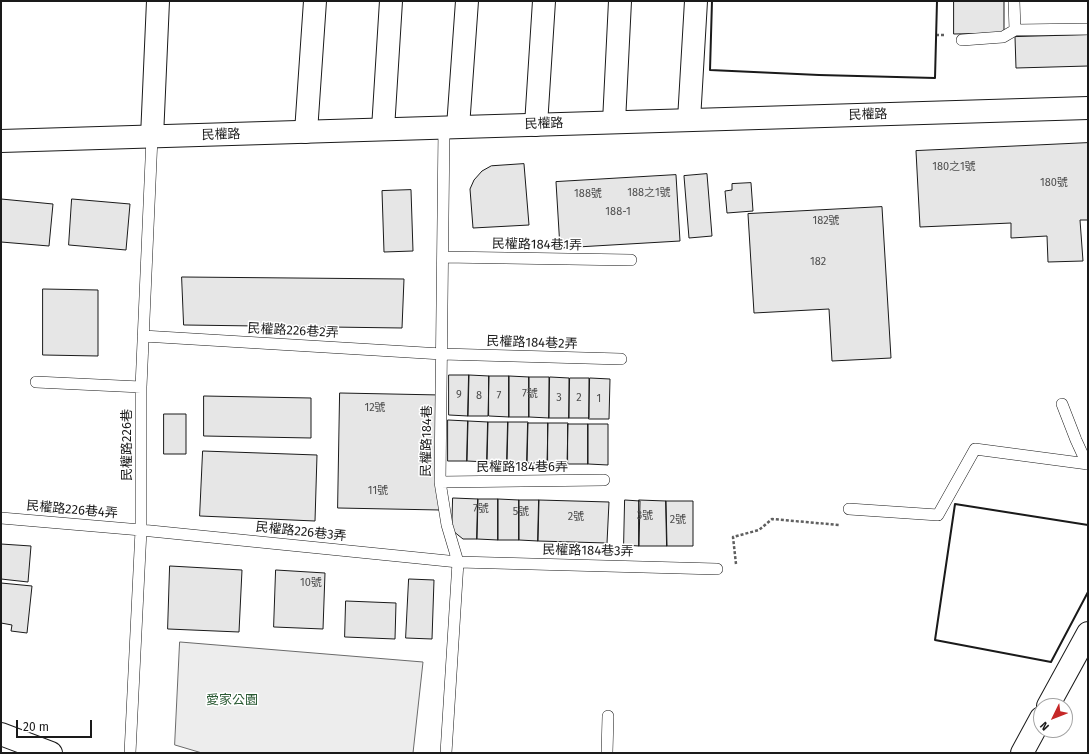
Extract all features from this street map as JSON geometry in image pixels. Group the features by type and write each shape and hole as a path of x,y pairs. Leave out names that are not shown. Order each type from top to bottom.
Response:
{"main road":[{"path":"152,137 158,1"},
{"path":"306,132 315,1"},
{"path":"383,130 391,1"},
{"path":"451,127 467,1"},
{"path":"536,125 544,1"},
{"path":"614,122 620,1"},
{"path":"689,120 696,1"},
{"name":"民權路","path":"1,141 1088,108"},
{"path":"1052,698 1088,633"},
{"path":"1022,753 1033,733"},
{"path":"1,734 51,753"}],"lane":[{"path":"1014,1 1015,30"},
{"path":"962,40 1003,37 1015,30 1083,28"},
{"name":"民權路184巷","path":"446,753 458,562 447,525 440,482 443,257 451,127"},
{"name":"民權路226巷","path":"130,753 141,530 142,336 152,137"},
{"name":"民權路184巷1弄","path":"443,257 630,260"},
{"name":"民權路226巷2弄","path":"142,336 442,354"},
{"name":"民權路184巷2弄","path":"442,354 621,359"},
{"path":"36,382 141,387"},
{"path":"1062,404 1076,440 1088,464"},
{"path":"848,509 938,515 975,449 1088,464"},
{"name":"民權路184巷6弄","path":"440,482 604,480"},
{"name":"民權路226巷4弄","path":"1,518 141,530"},
{"name":"民權路226巷3弄","path":"141,530 458,562"},
{"name":"民權路184巷3弄","path":"458,562 717,569"},
{"path":"607,753 608,716"}],"path":[{"path":"717,569 737,568 733,537 759,530 772,519 844,525 848,509"}],"green space":[{"name":"愛家公園","path":"180,642 423,662 413,753 202,753 175,745"}],"building":[{"path":"954,1 1004,1 1004,33 954,34"},
{"path":"1088,35 1088,66 1016,68 1015,37"},
{"path":"1088,143 1088,220 1080,220 1083,261 1048,262 1047,236 1011,238 1011,223 920,227 916,151"},
{"path":"524,164 529,225 473,228 470,189 474,180 482,171 491,166"},
{"path":"707,174 712,236 689,238 684,176"},
{"path":"676,175 680,241 560,248 556,182"},
{"path":"751,183 753,211 727,213 725,191 732,190 732,184"},
{"path":"411,190 413,251 384,252 382,191"},
{"path":"1,199 53,204 49,246 1,242"},
{"path":"72,199 130,204 126,250 69,245"},
{"path":"882,207 891,358 832,361 829,309 754,313 748,214"},
{"path":"182,277 404,279 402,328 184,325"},
{"path":"43,289 98,290 98,356 43,355"},
{"path":"449,375 469,375 468,416 449,415"},
{"path":"469,375 489,376 488,416 468,416"},
{"path":"489,376 509,376 509,417 489,416"},
{"path":"509,376 529,377 529,417 509,417"},
{"path":"529,377 549,377 549,418 529,417"},
{"path":"550,377 569,378 569,418 549,418"},
{"path":"570,378 589,378 589,418 569,418"},
{"path":"590,378 610,379 609,419 589,419"},
{"path":"340,393 441,395 440,510 338,508"},
{"path":"204,396 311,398 311,438 204,436"},
{"path":"164,414 186,414 186,454 164,454"},
{"path":"448,420 468,421 467,461 448,461"},
{"path":"468,421 488,422 487,462 467,461"},
{"path":"488,422 508,422 507,462 487,462"},
{"path":"508,422 528,422 527,463 507,462"},
{"path":"528,423 548,423 547,463 527,463"},
{"path":"548,423 568,423 567,464 548,464"},
{"path":"568,424 588,424 588,464 568,464"},
{"path":"588,424 608,424 608,465 588,464"},
{"path":"203,451 317,455 315,521 200,516"},
{"path":"453,498 478,499 477,539 463,539 453,531"},
{"path":"478,499 498,499 498,540 477,539"},
{"path":"498,499 519,500 519,540 498,540"},
{"path":"519,500 539,500 538,541 519,540"},
{"path":"539,500 609,502 607,543 538,541"},
{"path":"625,500 640,501 639,546 624,545"},
{"path":"639,500 666,501 667,546 639,546"},
{"path":"666,501 693,501 693,546 667,546"},
{"path":"1,544 31,546 28,582 1,579"},
{"path":"170,566 242,570 239,632 168,629"},
{"path":"276,570 325,573 323,629 274,627"},
{"path":"409,579 434,580 432,639 406,638"},
{"path":"1,583 32,586 27,633 11,631 12,625 1,623"},
{"path":"346,601 396,603 395,639 345,637"}],"wall":[{"path":"712,1 710,70 935,78 937,1"},
{"path":"1088,525 955,504 935,640 1051,662 1088,592"}]}
